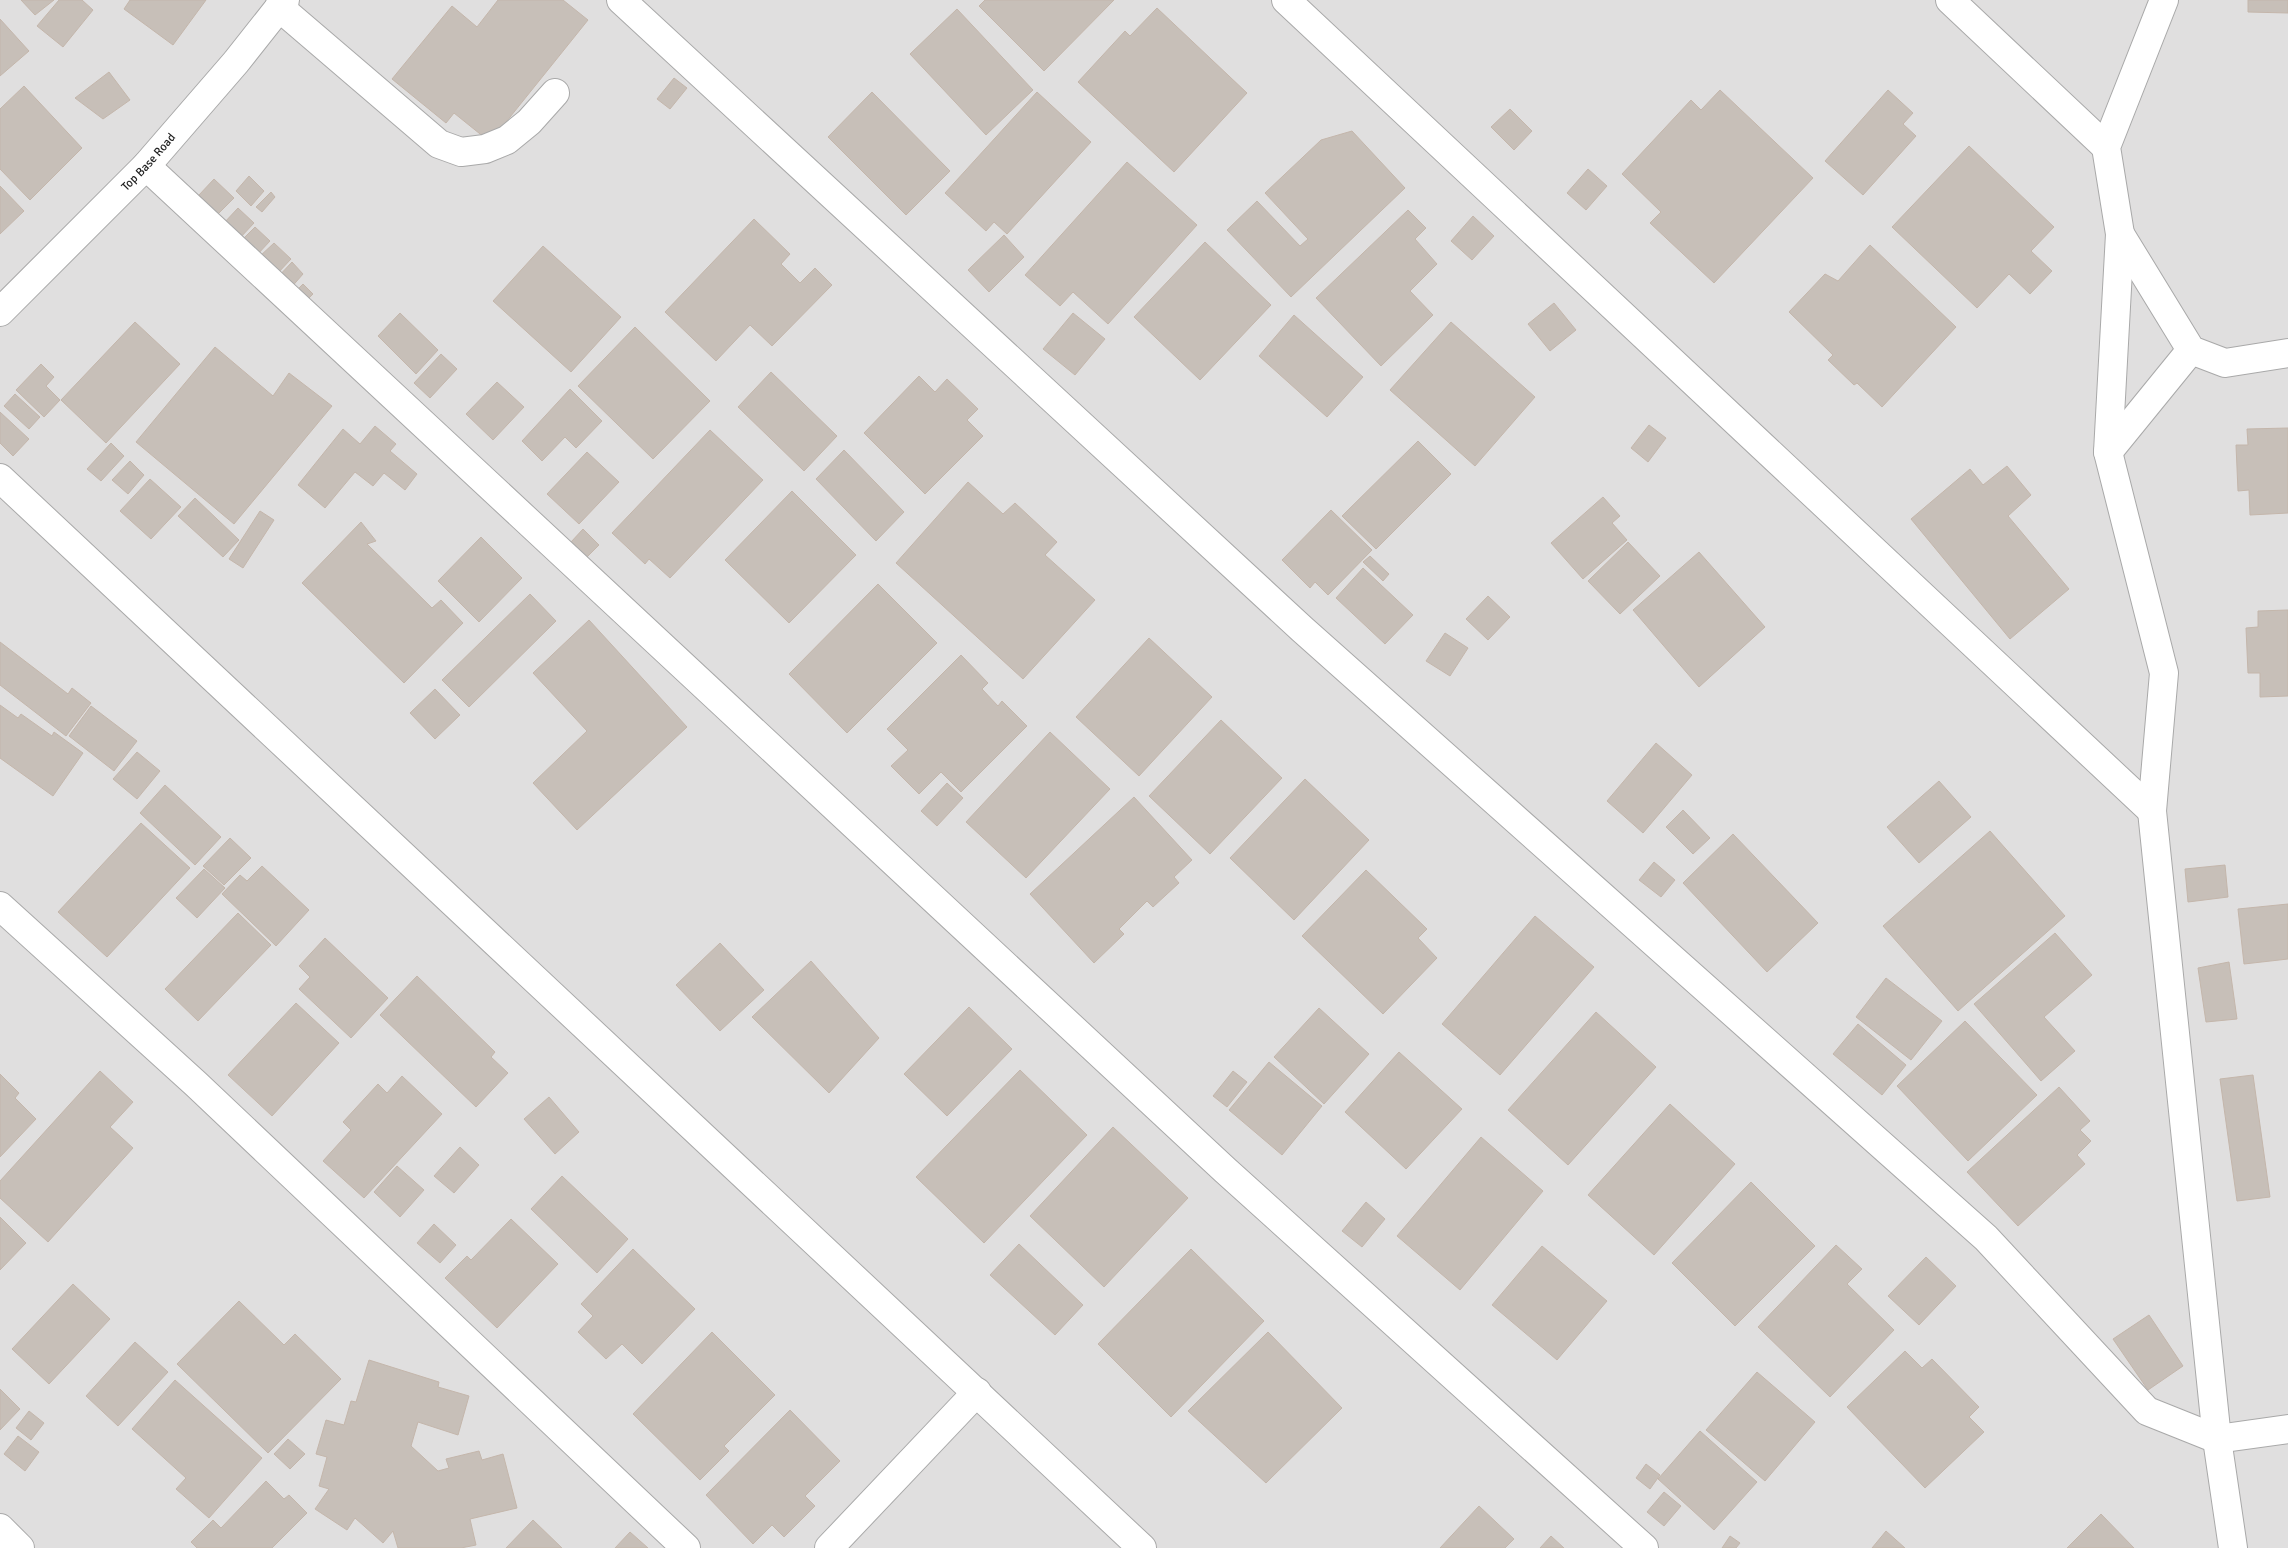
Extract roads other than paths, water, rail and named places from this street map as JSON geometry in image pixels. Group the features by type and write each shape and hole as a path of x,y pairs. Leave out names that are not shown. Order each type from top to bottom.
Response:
{"street":[{"path":"621,0 1302,629 1986,1238 2147,1411 2217,1439 2288,1430"},
{"path":"1286,0 2152,811"},
{"path":"1950,0 2106,147"},
{"path":"2164,0 2106,147 2120,234 2108,452 2164,673 2152,811 2217,1439 2233,1548"},
{"path":"282,4 438,144 461,152 485,149 507,140 529,122 555,93"},
{"name":"Top Base Road","path":"0,312 146,166 236,62 282,4"},
{"path":"146,166 1225,1170 1644,1548"},
{"path":"2120,234 2191,350 2225,363 2288,353"},
{"path":"2108,452 2191,350"},
{"path":"0,478 1142,1548"},
{"path":"0,906 203,1091 686,1548"},
{"path":"829,1548 977,1392"},
{"path":"0,1528 20,1548"}]}
